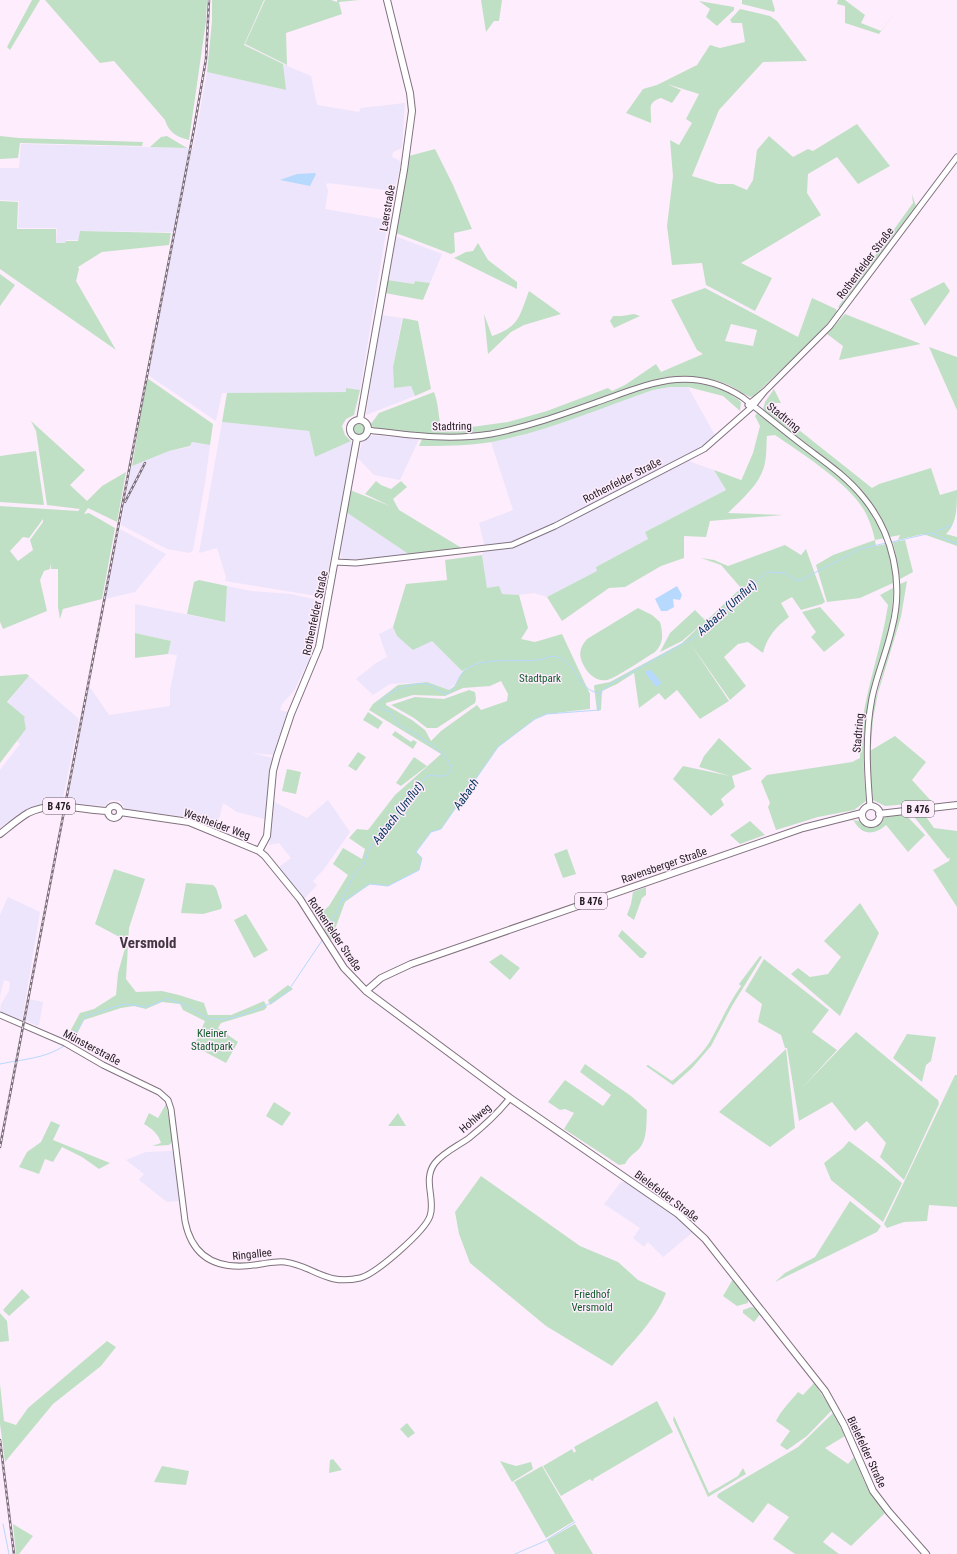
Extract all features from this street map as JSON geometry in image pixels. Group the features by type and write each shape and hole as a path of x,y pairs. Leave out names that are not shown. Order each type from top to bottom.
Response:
{"main road":[{"name":"Laerstraße","path":"360,420 412,110 410,93 387,0"},
{"path":"360,420 366,425 367,430 364,436 357,438 351,433 350,429 354,422 360,420"},
{"path":"335,562 357,438"},
{"name":"Rothenfelder Straße","path":"335,562 318,654 291,714 277,756 267,836 259,851 294,892 351,976 366,991"},
{"name":"Westheider Weg","path":"0,834 26,814 40,809 63,806 108,811 109,807 115,805 119,808 120,812 189,822 259,851"},
{"name":"B 476","path":"879,814 957,805"},
{"path":"870,806 875,807 879,814 878,819 872,824 866,822 862,816 865,808 870,806"},
{"name":"Ravensberger Straße","path":"366,991 381,978 411,964 803,828 834,819 862,816"},
{"name":"Bielefelder Straße","path":"366,991 510,1098 678,1214 706,1239 825,1391 844,1426 873,1491 889,1512 926,1554"}],"street":[{"name":"Rothenfelder Straße","path":"335,562 356,563 512,546 555,526 704,449 741,415 830,326 957,157"},
{"name":"Stadtring","path":"367,430 430,437 464,437 491,434 551,418 646,384 669,379 694,379 715,383 733,391 752,404 852,485 871,508 886,534 891,549 897,590 892,628 872,697 868,726 866,758 870,806"},
{"name":"Münsterstraße","path":"0,1015 67,1044 103,1065 159,1092 170,1103"},
{"name":"Hohlweg","path":"430,1174 436,1163 489,1120 510,1098"},
{"name":"Ringallee","path":"170,1103 187,1230 194,1244 206,1258 215,1263 231,1267 242,1267 283,1261 327,1277 342,1280 370,1274 403,1247 426,1224 432,1208 430,1174"}],"shaded area":[{"path":"283,64 311,76 317,105 359,112 361,108 405,103 402,148 393,152 392,157 399,160 401,164 394,191 326,184 328,191 325,209 388,220 360,390 347,388 346,392 222,393 216,421 148,375 175,232 80,231 78,240 66,240 66,243 56,243 57,228 18,228 19,201 0,200 0,168 19,168 21,144 193,148 207,72 285,90"},
{"path":"395,236 442,254 430,283 415,281 414,284 387,280"},
{"path":"381,315 402,318 393,367 394,388 411,386 415,396 366,415"},
{"path":"670,387 688,387 716,437 687,456 691,462 714,470 726,490 645,532 648,539 596,567 598,571 547,597 534,593 519,595 502,594 487,588 482,555 485,547 479,523 513,510 491,442 520,436 653,390"},
{"path":"222,422 309,431 315,457 351,441 352,446 324,593 317,596 225,581 226,577 217,548 199,553"},
{"path":"370,435 419,439 400,480 374,475 358,458 362,442"},
{"path":"192,442 210,445 193,550 190,553 167,549 121,525 131,466 169,451 190,447"},
{"path":"346,512 410,555 359,561 342,558 339,551"},
{"path":"120,529 166,554 135,592 105,599"},
{"path":"227,586 251,591 291,594 322,601 312,653 294,691 282,704 280,710 288,712 274,755 252,753 273,758 265,819 237,812 223,803 217,828 186,817 125,809 120,801 111,800 105,806 67,803 89,686 109,715 170,706 170,691 177,655 168,654 171,641 135,633 135,604 224,622"},
{"path":"393,627 397,636 432,641 462,671 456,682 449,690 427,682 390,684 373,695 356,679 376,663 387,657 379,634"},
{"path":"29,676 79,719 62,803 37,805 21,813 0,828 0,770 20,744 17,741 26,729 23,719 25,717 7,703"},
{"path":"328,800 350,832 324,869 313,881 317,885 304,899 279,867 291,858 279,843 269,845 274,802 307,818"},
{"path":"8,897 40,912 22,1021 0,1011 1,1004 9,991 10,982 4,980 0,996 0,915"},
{"path":"29,999 43,1002 39,1025 37,1026 25,1020"},
{"path":"172,1151 175,1157 180,1201 167,1202 139,1180 144,1174 126,1160 146,1152"},
{"path":"621,1182 626,1182 673,1214 693,1232 663,1257 648,1242 644,1247 633,1238 640,1228 604,1204"}],"green space":[{"path":"32,0 40,0 10,50 7,47"},
{"path":"45,0 207,0 206,21 189,140 177,136 171,131 165,120 114,61 100,63"},
{"path":"212,0 264,0 244,45 283,64 286,90 207,72 212,21"},
{"path":"265,0 331,0 337,2 337,0 359,0 339,2 342,14 286,33 287,65 245,44"},
{"path":"481,0 502,0 499,21 494,21 486,32"},
{"path":"742,0 772,0 775,10 774,12 742,4"},
{"path":"838,0 845,0 865,15 861,23 881,31 898,9 879,34 845,23 845,6 837,4"},
{"path":"699,1 734,7 734,10 717,26 706,17 710,9"},
{"path":"740,9 770,16 777,21 807,61 763,62 719,110 692,176 718,184 733,184 747,190 753,180 757,150 769,136 793,157 808,149 813,151 857,124 890,166 858,184 837,157 808,174 807,193 821,215 741,263 772,278 755,311 706,285 702,263 672,265 667,226 673,176 670,140 679,145 692,123 686,119 699,94 667,84 681,90 672,103 661,98 653,102 651,107 651,123 626,113 643,89 657,85 697,65 710,45 720,48 745,42 742,23 732,23 730,20"},
{"path":"0,136 19,138 143,142 142,146 20,143 18,158 0,159"},
{"path":"167,136 187,148 150,147 161,137"},
{"path":"435,149 453,185 472,229 454,233 455,252 451,254 396,233 409,156"},
{"path":"912,194 916,206 840,308 838,307 913,203"},
{"path":"0,201 18,202 17,229 56,229 56,243 78,241 80,231 171,233 169,245 102,252 78,267 79,269 76,281 116,350 0,269"},
{"path":"478,243 488,260 517,282 517,289 454,258 466,252 473,251"},
{"path":"0,274 15,285 0,306"},
{"path":"387,280 414,284 415,281 430,283 423,300 385,293"},
{"path":"944,282 950,291 925,326 910,299"},
{"path":"705,288 798,337 812,298 836,309 837,312 797,355 754,396 750,397 731,386 716,381 691,377 666,377 620,391 528,423 480,433 452,435 424,434 382,430 370,425 379,413 434,392 442,431 508,422 547,411 608,388 612,391 625,385 656,364 661,372 703,354 697,350 671,300","holes":["731,324 757,330 753,346 725,341"]},
{"path":"529,291 561,314 524,325 511,332 488,354 484,314 492,336 501,332 517,320"},
{"path":"634,314 640,316 614,328 610,321 613,316"},
{"path":"845,314 921,344 839,360 843,346 827,334"},
{"path":"403,318 418,321 431,389 415,396 411,386 394,388 393,367"},
{"path":"929,347 957,357 957,410"},
{"path":"147,378 213,424 210,445 192,442 190,446 169,451 132,466"},
{"path":"683,381 714,387 728,393 741,402 740,411 723,396 688,387 670,387 653,390 553,426 512,438 474,444 419,446 422,439 466,439 510,433 553,420 639,390"},
{"path":"346,388 360,390 354,415 346,419 342,426 345,435 351,441 315,457 309,431 222,422 227,393 346,392"},
{"path":"774,389 781,403 769,403 770,407 872,488 879,484 931,468 940,495 957,490 954,520 950,530 946,534 957,537 957,546 923,534 898,540 900,535 890,537 873,506 855,485 833,464 794,436 763,410 765,402"},
{"path":"757,413 812,453 847,483 862,499 875,518 885,538 875,540 870,522 861,505 839,482 775,435 767,436 766,459 762,474 749,492 728,513 783,515 710,521 706,537 684,536 684,558 661,566 625,587 609,588 562,621 547,597 597,571 596,567 648,539 645,532 726,490 714,470 741,481 753,453 760,426 755,416"},
{"path":"31,421 85,470 70,485 87,501 102,486 126,472 117,522 88,508 84,514 89,513 115,528 102,599 63,609 60,619 58,607 58,569 51,569 50,563 50,569 44,571 40,580 47,611 3,629 0,622 0,506 78,511 80,509 47,505 36,431","holes":["43,519 43,522 30,540 33,550 18,561 10,551 23,537 29,538"]},
{"path":"355,422 361,422 365,426 365,432 361,436 355,436 351,432 351,426"},
{"path":"36,451 44,505 0,502 0,456"},
{"path":"376,481 391,489 401,481 407,487 393,499 399,510 465,550 410,555 346,512 350,490 390,506 365,494"},
{"path":"875,540 876,546 886,544 893,571 893,583 860,598 827,602 816,565 833,555"},
{"path":"905,540 913,572 900,579 893,542"},
{"path":"785,545 801,555 806,549 825,602 801,610 792,597 781,603 789,617 773,633 767,642 763,653 748,642 738,644 724,657 746,686 730,700 690,643 729,701 700,719 677,690 665,700 659,693 639,708 634,673 617,684 602,691 601,710 597,711 595,685 610,682 682,643 704,622 682,641 660,652 670,633 695,610 706,621 741,588 721,565 701,558 714,560 728,566"},
{"name":"Stadtpark","path":"482,555 487,588 499,586 502,594 519,595 528,628 521,639 535,642 562,634 590,694 590,709 547,714 535,719 498,747 441,829 431,832 416,852 422,858 419,870 388,886 370,884 345,902 331,940 324,929 327,921 321,913 329,906 348,875 333,864 343,848 362,859 365,849 349,838 357,829 368,830 395,795 441,754 369,710 373,704 398,685 427,682 449,690 455,686 463,671 487,658 462,671 432,641 413,650 397,636 393,627 406,584 447,580 445,560","holes":["501,681 508,694 507,701 481,710 477,705 441,731 431,741 425,730 412,720 386,705 386,703 413,695 445,696 463,688 490,686"]},
{"path":"199,580 227,586 225,622 187,614 194,582"},
{"path":"907,581 901,617 878,693 873,719 871,746 869,749 872,713 896,621 900,584"},
{"path":"893,588 887,640 866,725 864,763 866,801 854,810 818,817 776,830 768,807 770,803 761,781 767,775 852,762 860,758 866,700 888,605 880,595"},
{"path":"820,607 845,635 824,652 811,637 816,632 802,612"},
{"path":"638,608 652,615 660,622 662,638 658,649 611,679 599,680 589,674 581,660 580,651 587,639"},
{"path":"135,633 171,641 168,654 135,658"},
{"path":"27,674 29,676 7,702 25,717 26,729 0,763 0,676"},
{"path":"469,690 475,692 475,703 437,728 427,728 414,718 391,705 415,697 444,699"},
{"path":"368,712 383,722 378,729 363,720"},
{"path":"395,731 411,742 413,740 417,742 413,749 392,735"},
{"path":"895,736 926,762 912,780 932,802 885,806 873,800 868,752"},
{"path":"719,738 752,769 732,776 735,787 721,799 724,805 711,816 673,779 683,766 730,776 699,767 704,756"},
{"path":"358,752 366,757 356,771 348,766"},
{"path":"414,757 427,766 401,786 396,783"},
{"path":"287,769 301,772 296,794 282,791"},
{"path":"922,811 934,828 957,831 957,907 933,870 949,861 950,857 948,859 911,813"},
{"path":"905,814 925,835 908,852 886,825 877,831 869,832 861,829 854,821 850,820 861,821 870,827 876,826 885,817"},
{"path":"750,821 765,835 740,844 730,835"},
{"path":"567,849 576,874 563,878 554,854"},
{"name":"Kleiner Stadtpark","path":"114,869 145,879 129,928 126,979 136,992 162,991 179,995 204,1003 208,1015 231,1015 264,1001 267,1007 264,1010 221,1023 218,1028 238,1042 226,1063 194,1046 205,1021 183,1010 180,1004 162,1002 146,1009 134,1006 121,1008 84,1020 73,1042 66,1039 80,1013 94,1009 116,995 118,973 127,941 95,924"},
{"path":"186,883 213,885 216,888 222,906 221,909 203,914 181,913"},
{"path":"646,887 646,895 642,898 634,920 627,915 633,892"},
{"path":"860,903 879,933 840,1016 791,974 798,968 810,977 828,974 841,957 824,941"},
{"path":"246,914 268,950 254,958 234,920"},
{"path":"622,930 647,953 643,958 640,958 618,936"},
{"path":"501,954 520,968 510,980 489,962"},
{"path":"760,956 762,957 732,1006 711,1046 692,1068 673,1085 646,1066 648,1065 672,1081 692,1064 709,1043 741,986 739,984"},
{"path":"764,959 829,1010 812,1032 837,1050 802,1088 856,1032 938,1100 939,1104 904,1180 880,1157 886,1143 867,1121 855,1131 832,1102 799,1121 787,1048 785,1048 781,1035 758,1022 762,1004 745,991"},
{"path":"288,985 293,989 270,1005 268,1000"},
{"path":"907,1034 936,1037 931,1061 926,1065 922,1082 893,1058"},
{"path":"786,1049 795,1128 770,1147 719,1112"},
{"path":"585,1064 631,1096 647,1110 646,1131 641,1146 625,1164 619,1165 564,1129 574,1113 565,1109 560,1110 548,1102 565,1080 603,1106 611,1095 580,1072"},
{"path":"955,1075 957,1075 957,1207 929,1205 927,1221 904,1222 887,1228 884,1224"},
{"path":"274,1102 291,1113 282,1126 266,1116"},
{"path":"166,1104 173,1141 169,1145 152,1146 161,1143 154,1132 144,1124 149,1113 158,1118"},
{"path":"398,1113 406,1126 388,1126"},
{"path":"51,1121 60,1125 53,1140 110,1163 99,1169 82,1157 62,1147 53,1162 45,1159 39,1174 19,1167 27,1152 41,1142"},
{"path":"849,1141 902,1183 883,1222 831,1180 824,1163 843,1148"},
{"name":"Friedhof Versmold","path":"481,1176 580,1246 618,1262 638,1280 666,1293 656,1313 612,1366 546,1326 470,1263 459,1234 455,1212"},
{"path":"850,1201 881,1226 877,1232 775,1282 785,1273 815,1257"},
{"path":"733,1279 748,1299 748,1303 737,1306 723,1296"},
{"path":"22,1289 30,1297 9,1316 3,1310"},
{"path":"751,1307 756,1308 761,1313 754,1322 743,1313 743,1310"},
{"path":"0,1313 7,1321 9,1341 0,1342"},
{"path":"107,1341 116,1347 101,1366 53,1404 5,1462 0,1424 0,1384 4,1421 16,1425 28,1408"},
{"path":"814,1383 832,1410 807,1436 787,1450 780,1445 790,1431 776,1421 783,1409 798,1392 803,1395"},
{"path":"657,1401 673,1432 593,1479 594,1480 592,1481 590,1479 561,1496 543,1466 572,1449 574,1453 576,1451 574,1447"},
{"path":"833,1413 845,1436 825,1448 848,1464 854,1457 864,1481 885,1513 851,1546 832,1532 823,1542 839,1554 795,1554 773,1539 789,1517 768,1503 753,1523 717,1497 718,1494 798,1447"},
{"path":"674,1416 709,1493 738,1476 743,1468 746,1474 708,1497 673,1420"},
{"path":"407,1423 415,1433 408,1438 400,1429"},
{"path":"333,1459 342,1470 329,1473 330,1460"},
{"path":"500,1461 516,1466 531,1462 533,1469 512,1482"},
{"path":"162,1466 189,1471 186,1485 154,1482"},
{"path":"542,1466 574,1521 546,1538 514,1482"},
{"path":"13,1524 33,1536 19,1554 16,1554"},
{"path":"575,1524 593,1554 555,1554 547,1540"}],"water":[{"path":"297,174 316,174 310,186 280,180"},
{"path":"677,586 682,595 680,600 673,599 674,607 667,611 661,611 655,599"},
{"path":"651,670 662,683 656,687 646,674 646,671"}],"waterway":[{"path":"934,535 936,531 951,526 951,524"},
{"name":"Aabach (Umflut)","path":"892,542 931,533 957,544"},
{"name":"Aabach (Umflut)","path":"326,935 354,874 364,865 368,851 411,792 427,776 444,776 451,769 449,762 434,747 399,725 391,712 382,709 379,706 385,697 399,689 414,684 426,684 445,694 452,690 461,674 471,666 490,661 539,660 552,656 564,660 569,664 586,687 599,693 614,682 697,636 767,572 785,573 795,580 801,580 860,549 886,543"},
{"name":"Aabach","path":"341,902 370,884 388,886 419,870 422,858 416,852 431,832 441,829 498,747 535,719 547,714 599,710 599,698 602,692"},
{"name":"Aabach (Umflut)","path":"69,1043 86,1016 124,1004 146,1007 167,999 183,1004 209,1019 225,1019 239,1016 269,1004 288,991 323,939"},
{"name":"Aabach (Umflut)","path":"0,1064 49,1054 64,1046"},
{"path":"515,1554 545,1541 575,1522"},
{"path":"3,1524 9,1554"}],"railway":[{"path":"0,1147 194,129 206,59 209,0"},
{"path":"125,502 145,463"},
{"path":"0,1440 14,1554"}],"district":[{"name":"Versmold","path":"148,943"}]}
